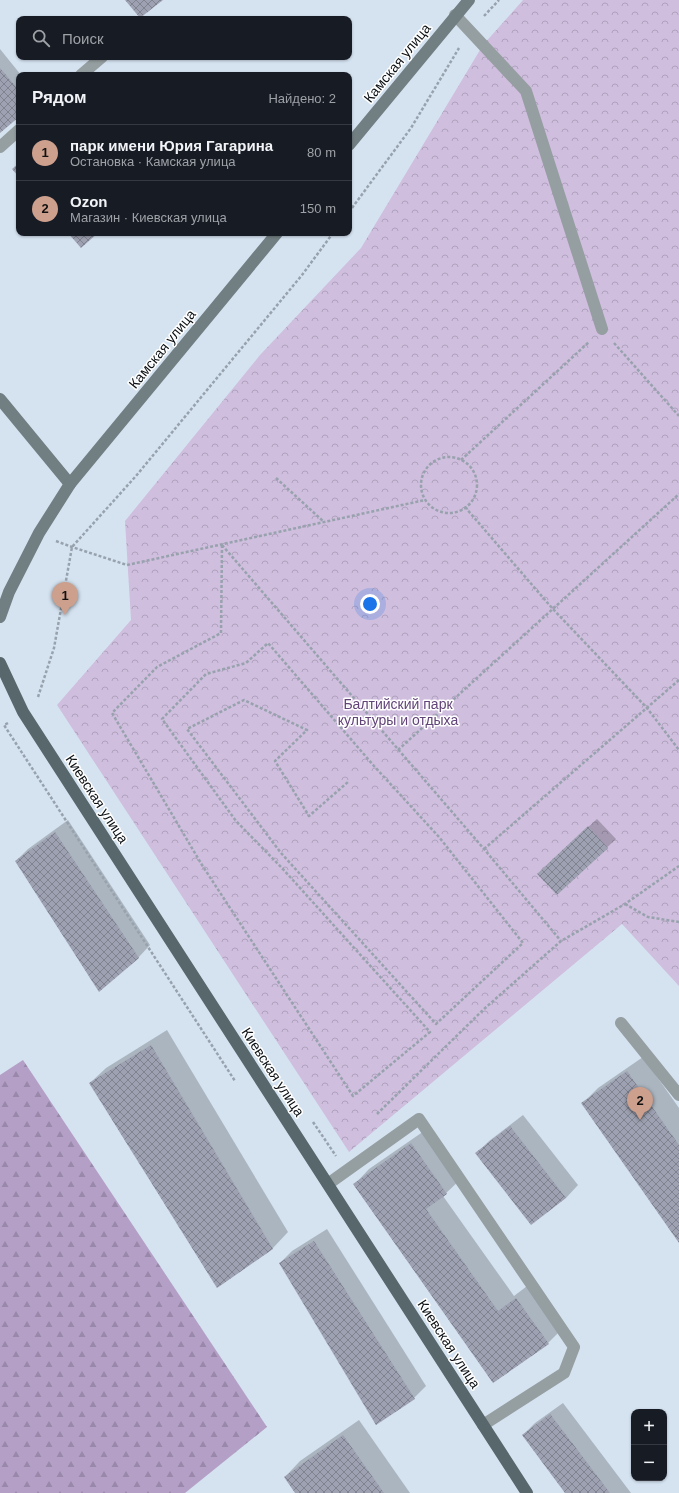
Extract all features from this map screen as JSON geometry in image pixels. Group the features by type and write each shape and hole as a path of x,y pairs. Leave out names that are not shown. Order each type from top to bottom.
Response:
{"main road":[{"name":"Камская улица","path":"352,141 455,15 469,0"},
{"name":"Камская улица","path":"0,617 9,592 39,533 70,484 275,236"},
{"path":"0,398 70,484"},
{"name":"Киевская улица","path":"0,663 23,712 527,1493"}],"street":[{"path":"455,15 526,91 602,329"},
{"path":"84,72 98,60"},
{"path":"0,147 16,133"},
{"path":"621,1024 679,1094"},
{"path":"328,1184 419,1119 574,1347 564,1373 483,1425"}],"path":[{"path":"352,208 411,128 470,31 499,0"},
{"path":"37,700 54,648 72,547 141,470 302,275 331,236"},
{"path":"461,460 602,329 679,416"},
{"path":"449,457 461,460 468,464 474,472 477,487 471,503 458,512 447,513 437,510 425,500 421,489 423,474 429,464 439,459 449,457"},
{"path":"276,478 324,522"},
{"path":"398,750 552,608 679,494"},
{"path":"39,533 72,547 127,565 425,500"},
{"path":"465,507 552,608 647,708 679,750"},
{"path":"222,545 562,941"},
{"path":"222,545 221,634 157,667 112,713 202,865 353,1096 430,1032 287,874 236,821 162,719 206,674 246,663 268,643 296,674 374,766 439,837 523,943 436,1024 281,853 187,729 244,700 307,730 275,761 309,816 348,782"},
{"path":"484,849 679,680"},
{"path":"376,1114 484,1009 562,941 625,904 679,866"},
{"path":"625,904 648,917 679,922"},
{"path":"309,1116 346,1171"}],"green space":[{"name":"Балтийский парк культуры и отдыха","path":"523,0 679,0 679,986 622,924 349,1152 57,705 131,620 125,521 260,355 361,248 483,45"},
{"path":"23,1060 267,1427 185,1493 0,1493 0,1075"}],"building":[{"path":"125,0 163,0 143,16 138,16"},
{"path":"0,68 16,87 16,120 0,133"},
{"path":"16,166 16,174 12,169"},
{"path":"71,236 95,236 81,248"},
{"path":"588,826 608,848 557,895 537,874"},
{"path":"55,832 139,958 99,992 15,861"},
{"path":"151,1045 273,1249 217,1288 89,1083"},
{"path":"627,1071 679,1145 679,1243 581,1103"},
{"path":"510,1126 566,1198 531,1225 475,1153"},
{"path":"411,1143 447,1194 426,1209 498,1311 516,1298 549,1344 493,1383 353,1184"},
{"path":"314,1241 415,1399 376,1425 279,1263"},
{"path":"550,1414 610,1493 565,1493 522,1435"},
{"path":"343,1435 384,1493 295,1493 284,1477"}],"place":[{"name":"парк имени Юрия Гагарина","path":"65,615"},
{"name":"Ozon","path":"640,1120"}]}
